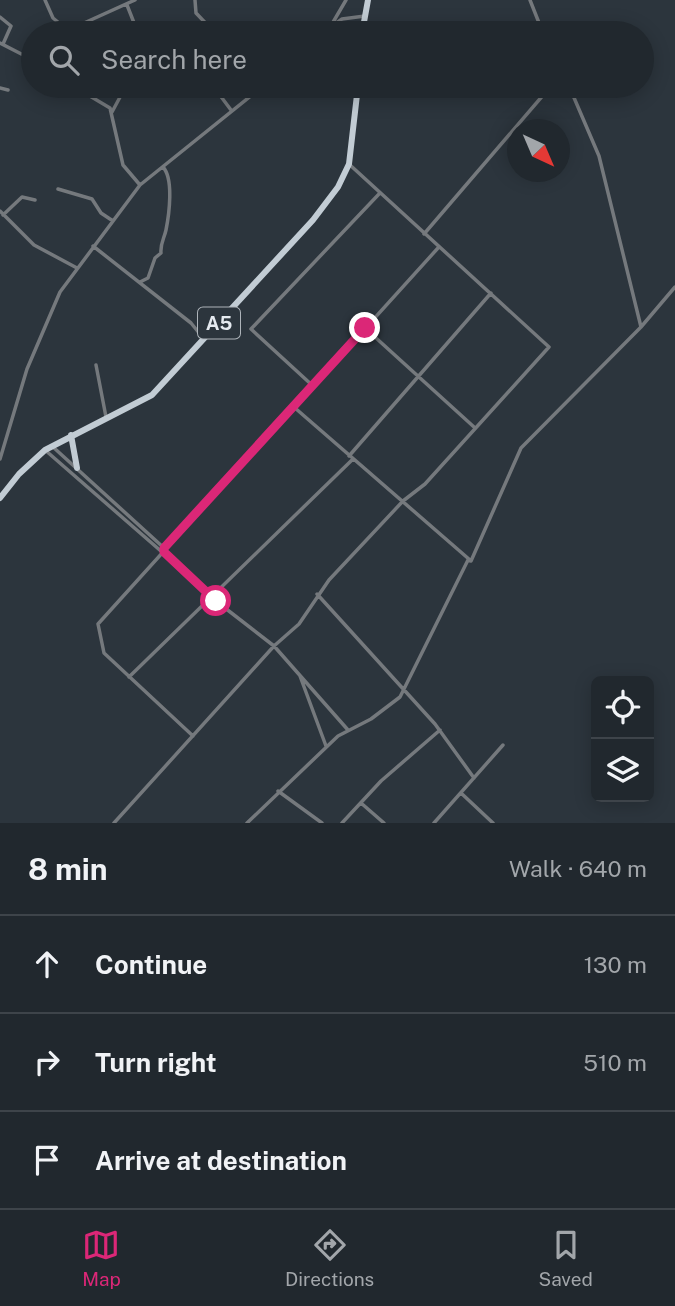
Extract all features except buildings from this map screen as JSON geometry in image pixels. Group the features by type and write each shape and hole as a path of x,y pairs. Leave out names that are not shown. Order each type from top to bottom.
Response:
{"highway":[{"path":"364,21 368,0"},
{"name":"A5","path":"0,498 19,474 48,448 152,395 328,202 349,164 357,98"},
{"path":"71,435 74,471"}],"street":[{"path":"45,0 55,21"},
{"path":"90,21 135,0"},
{"path":"195,0 196,13 204,21"},
{"path":"333,21 346,0"},
{"path":"530,0 538,21"},
{"path":"127,5 133,21"},
{"path":"338,21 365,16"},
{"path":"0,17 11,26 1,43 21,54"},
{"path":"0,88 8,90"},
{"path":"96,98 112,112 123,165 140,185"},
{"path":"112,112 120,98"},
{"path":"222,98 231,110"},
{"path":"0,459 39,336 60,292 140,185 247,98"},
{"path":"424,234 541,98"},
{"path":"574,98 599,156 641,327"},
{"path":"114,823 274,646 299,624 317,594 403,501 425,484 549,347 349,164"},
{"path":"138,282 148,278 155,258 161,253 160,246 167,226 169,177 163,167"},
{"path":"58,188 92,199 102,213 113,221"},
{"path":"313,386 251,329 379,194"},
{"path":"0,222 3,215 22,197 35,200"},
{"path":"3,215 34,246 77,268"},
{"path":"93,246 191,323 204,339"},
{"path":"193,736 104,653 98,624 438,248"},
{"path":"247,823 326,746 348,730 378,715 405,690 436,620 468,560 471,561 520,447 641,327 675,287"},
{"path":"129,677 351,458 491,293"},
{"path":"365,328 474,427"},
{"path":"96,365 107,419"},
{"path":"295,408 471,561"},
{"path":"48,448 74,471"},
{"path":"48,448 211,596 274,646 348,730"},
{"path":"317,594 440,730 474,778"},
{"path":"298,672 326,746"},
{"path":"342,823 381,781 440,730"},
{"path":"433,823 503,745"},
{"path":"278,791 322,823"},
{"path":"461,793 493,823"},
{"path":"361,803 384,823"}],"route":[{"path":"216,601 164,552 164,548 295,408 365,328"}]}
